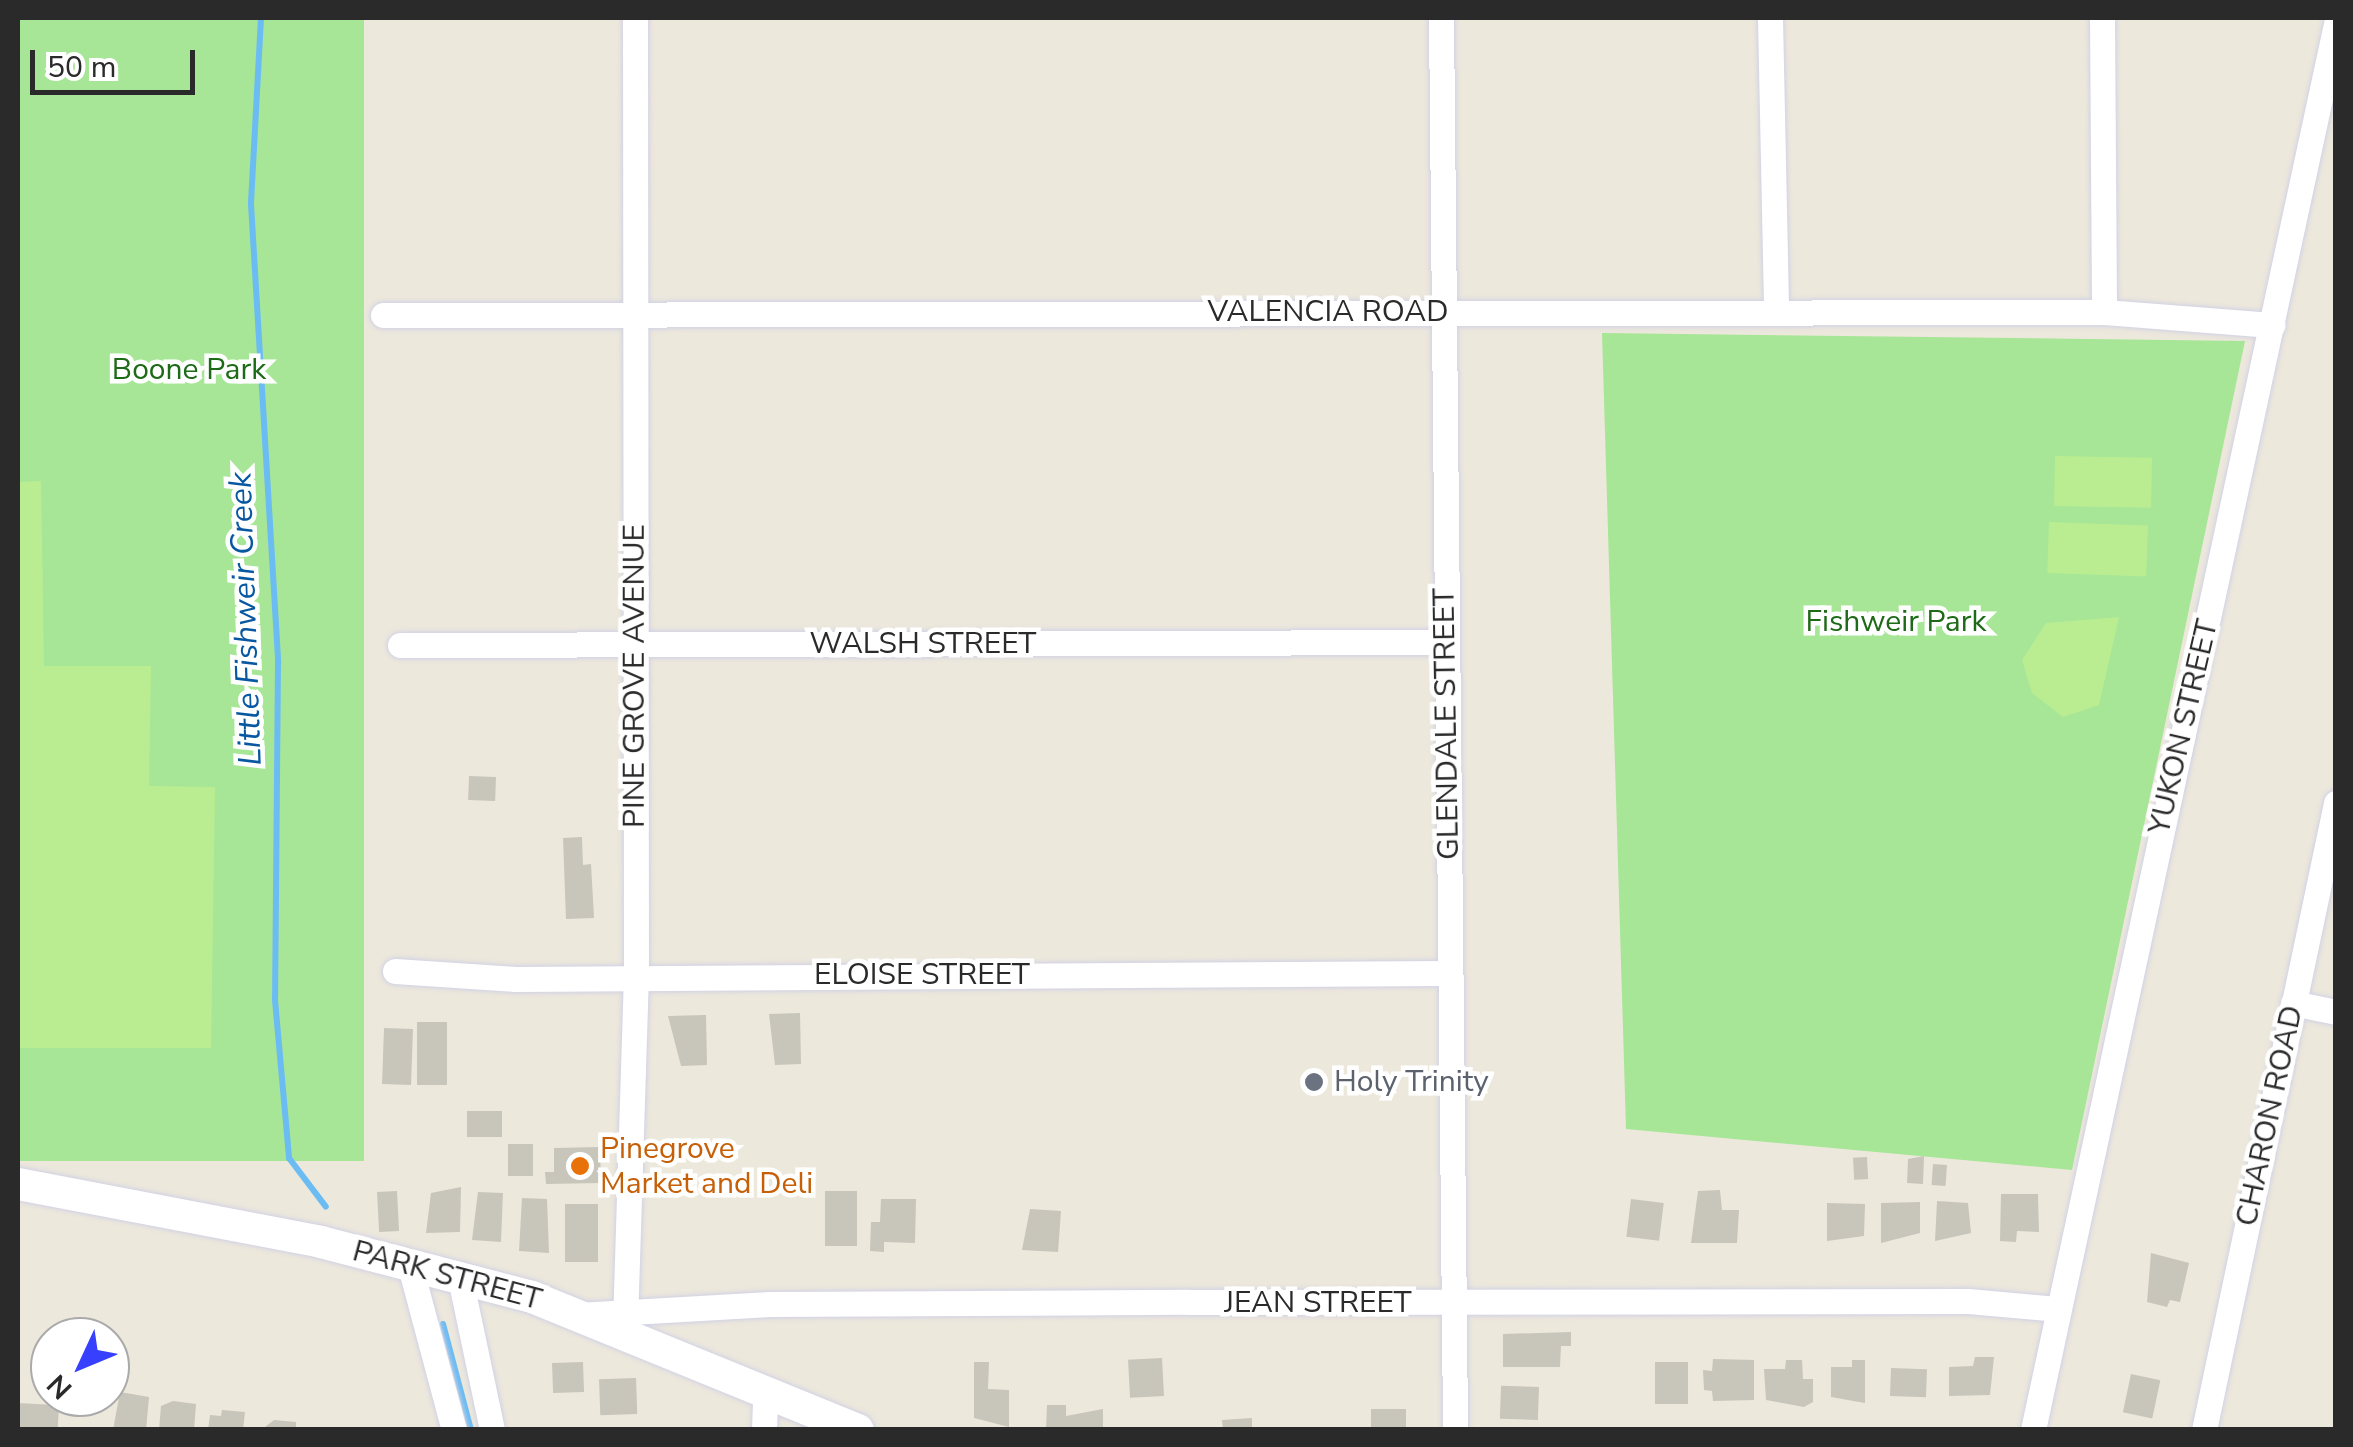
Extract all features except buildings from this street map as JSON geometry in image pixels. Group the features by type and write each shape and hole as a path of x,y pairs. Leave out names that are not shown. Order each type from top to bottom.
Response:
{"street":[{"name":"PINE GROVE AVENUE","path":"625,1323 636,975 636,18"},
{"name":"GLENDALE STREET","path":"1441,18 1455,1430"},
{"path":"1770,18 1776,312"},
{"path":"2102,18 2104,312"},
{"name":"YUKON STREET","path":"2033,1430 2336,24"},
{"name":"VALENCIA ROAD","path":"383,315 2104,312 2272,325"},
{"name":"WALSH STREET","path":"400,644 1446,642"},
{"name":"CHARON ROAD","path":"2204,1430 2336,802"},
{"name":"ELOISE STREET","path":"395,971 516,979 636,975 1450,973"},
{"path":"2293,1003 2336,1012"},
{"name":"PARK STREET","path":"18,1184 225,1222 460,1278 578,1314 625,1323 764,1394 858,1430"},
{"path":"410,1266 454,1430"},
{"path":"460,1278 492,1430"},
{"name":"JEAN STREET","path":"625,1323 790,1304 1968,1301 2057,1309"},
{"path":"764,1394 764,1430"}],"green space":[{"name":"Boone Park","path":"18,18 364,18 364,1161 18,1161"},
{"name":"Fishweir Park","path":"1602,333 2245,341 2072,1170 1626,1129"},
{"path":"2055,456 2152,458 2151,508 2054,506"},
{"path":"41,481 44,666 151,666 149,786 215,787 211,1048 18,1048 18,482"},
{"path":"2049,522 2148,525 2146,576 2047,573"},
{"path":"2119,617 2099,705 2063,717 2032,693 2022,660 2046,623"}],"waterway":[{"name":"Little Fishweir Creek","path":"261,18 251,204 278,662 275,1000 289,1158 326,1207"},
{"name":"Little Fishweir Creek","path":"443,1324 471,1430"}],"place":[{"name":"Holy Trinity","path":"1314,1082"},
{"name":"Pinegrove Market and Deli","path":"580,1166"}]}
